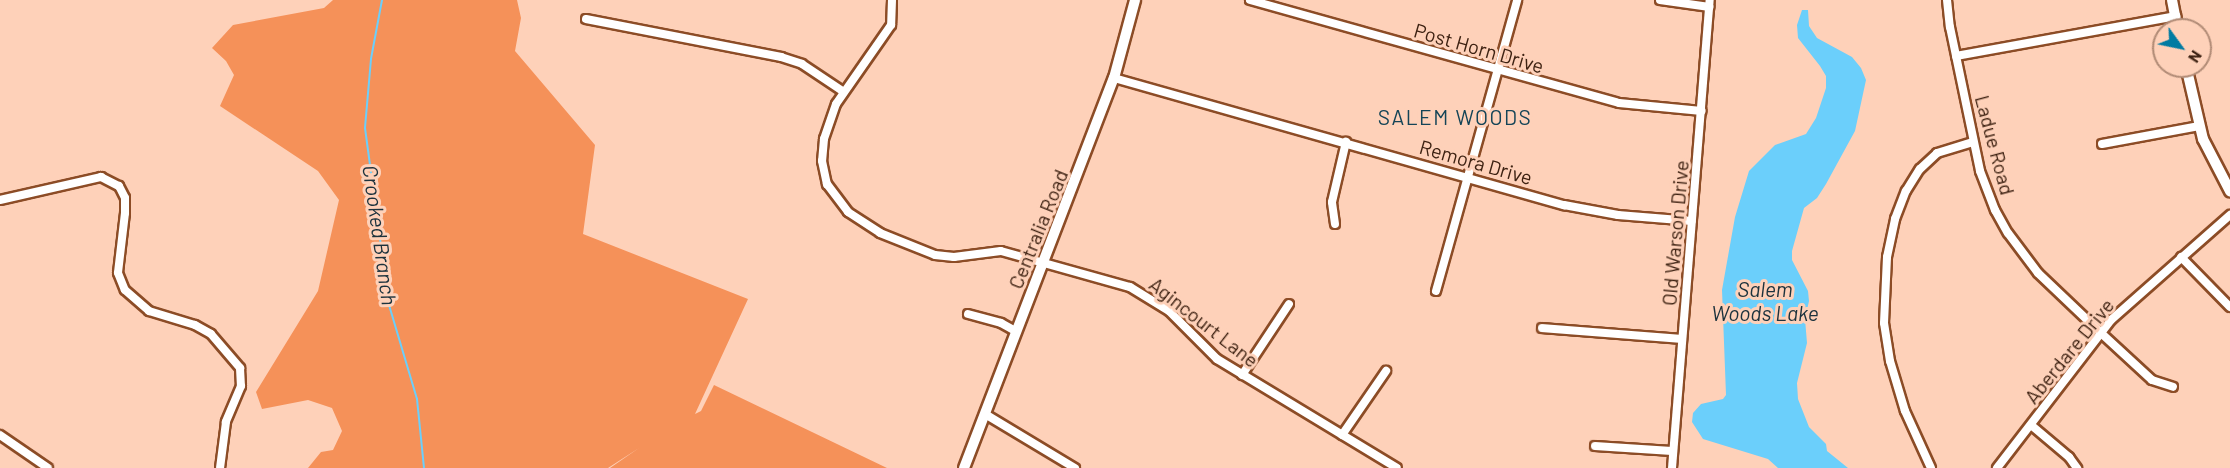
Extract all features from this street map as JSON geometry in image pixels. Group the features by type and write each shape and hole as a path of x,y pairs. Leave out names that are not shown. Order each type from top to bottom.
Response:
{"main road":[{"name":"Centralia Road","path":"964,468 1114,78 1135,0"},
{"path":"2172,0 2176,16"},
{"path":"2189,78 2199,126 2209,155 2230,191"}],"street":[{"name":"Agincourt Lane","path":"892,0 892,18 886,35 844,92 829,119 822,160 827,184 848,212 880,233 935,255 954,257 1001,251 1043,264 1113,280 1143,293 1169,311 1217,358 1397,468"},
{"name":"Post Horn Drive","path":"1250,0 1619,103 1702,111"},
{"path":"1436,291 1466,176 1518,0"},
{"path":"1660,0 1710,3"},
{"name":"Ladue Road","path":"1947,0 1974,142 1987,190 2013,240 2040,275 2151,380 2173,387"},
{"name":"Old Warson Drive","path":"1672,468 1710,3"},
{"path":"1956,56 2176,16"},
{"path":"586,19 781,57 802,64 844,92"},
{"name":"Remora Drive","path":"1114,78 1591,211 1692,220"},
{"path":"2102,144 2199,126"},
{"path":"1335,224 1332,202 1346,142"},
{"path":"1931,468 1905,411 1890,361 1884,323 1887,258 1895,219 1906,191 1920,169 1937,153 1974,142"},
{"path":"0,200 101,177 119,186 124,195 125,213 118,273 125,290 149,311 195,325 211,334 240,368 241,386 226,422 220,468"},
{"name":"Aberdare Drive","path":"1997,468 2101,333 2128,303 2230,215"},
{"path":"2181,257 2230,307"},
{"path":"1242,375 1288,304"},
{"path":"968,314 1001,323 1017,332"},
{"path":"1542,328 1682,339"},
{"path":"1342,435 1386,371"},
{"path":"985,414 1076,468"},
{"path":"2031,425 2069,457 2078,468"},
{"path":"0,435 48,468"},
{"path":"1595,446 1672,451"}],"shaded area":[{"path":"333,0 517,0 521,18 515,51 595,145 583,234 748,299 695,414 701,411 714,385 887,468 610,468 639,448 608,468 308,468 321,452 333,450 342,431 332,408 308,400 262,409 256,392 318,291 339,200 318,171 220,106 234,75 226,61 212,48 233,25 324,8"}],"water":[{"name":"Salem Woods Lake","path":"1802,10 1808,10 1809,26 1817,38 1852,57 1861,68 1866,80 1855,131 1817,198 1804,208 1792,251 1792,260 1808,291 1809,301 1805,319 1807,343 1797,383 1798,399 1809,427 1826,444 1827,451 1848,468 1778,468 1768,459 1703,439 1692,422 1693,413 1701,404 1723,399 1726,395 1722,290 1735,217 1749,171 1775,145 1806,134 1816,118 1826,88 1826,76 1798,38 1797,25"}],"waterway":[{"name":"Crooked Branch","path":"382,0 371,59 365,128 389,305 417,399 424,468"}],"district":[{"name":"SALEM WOODS","path":"1455,117"}]}
